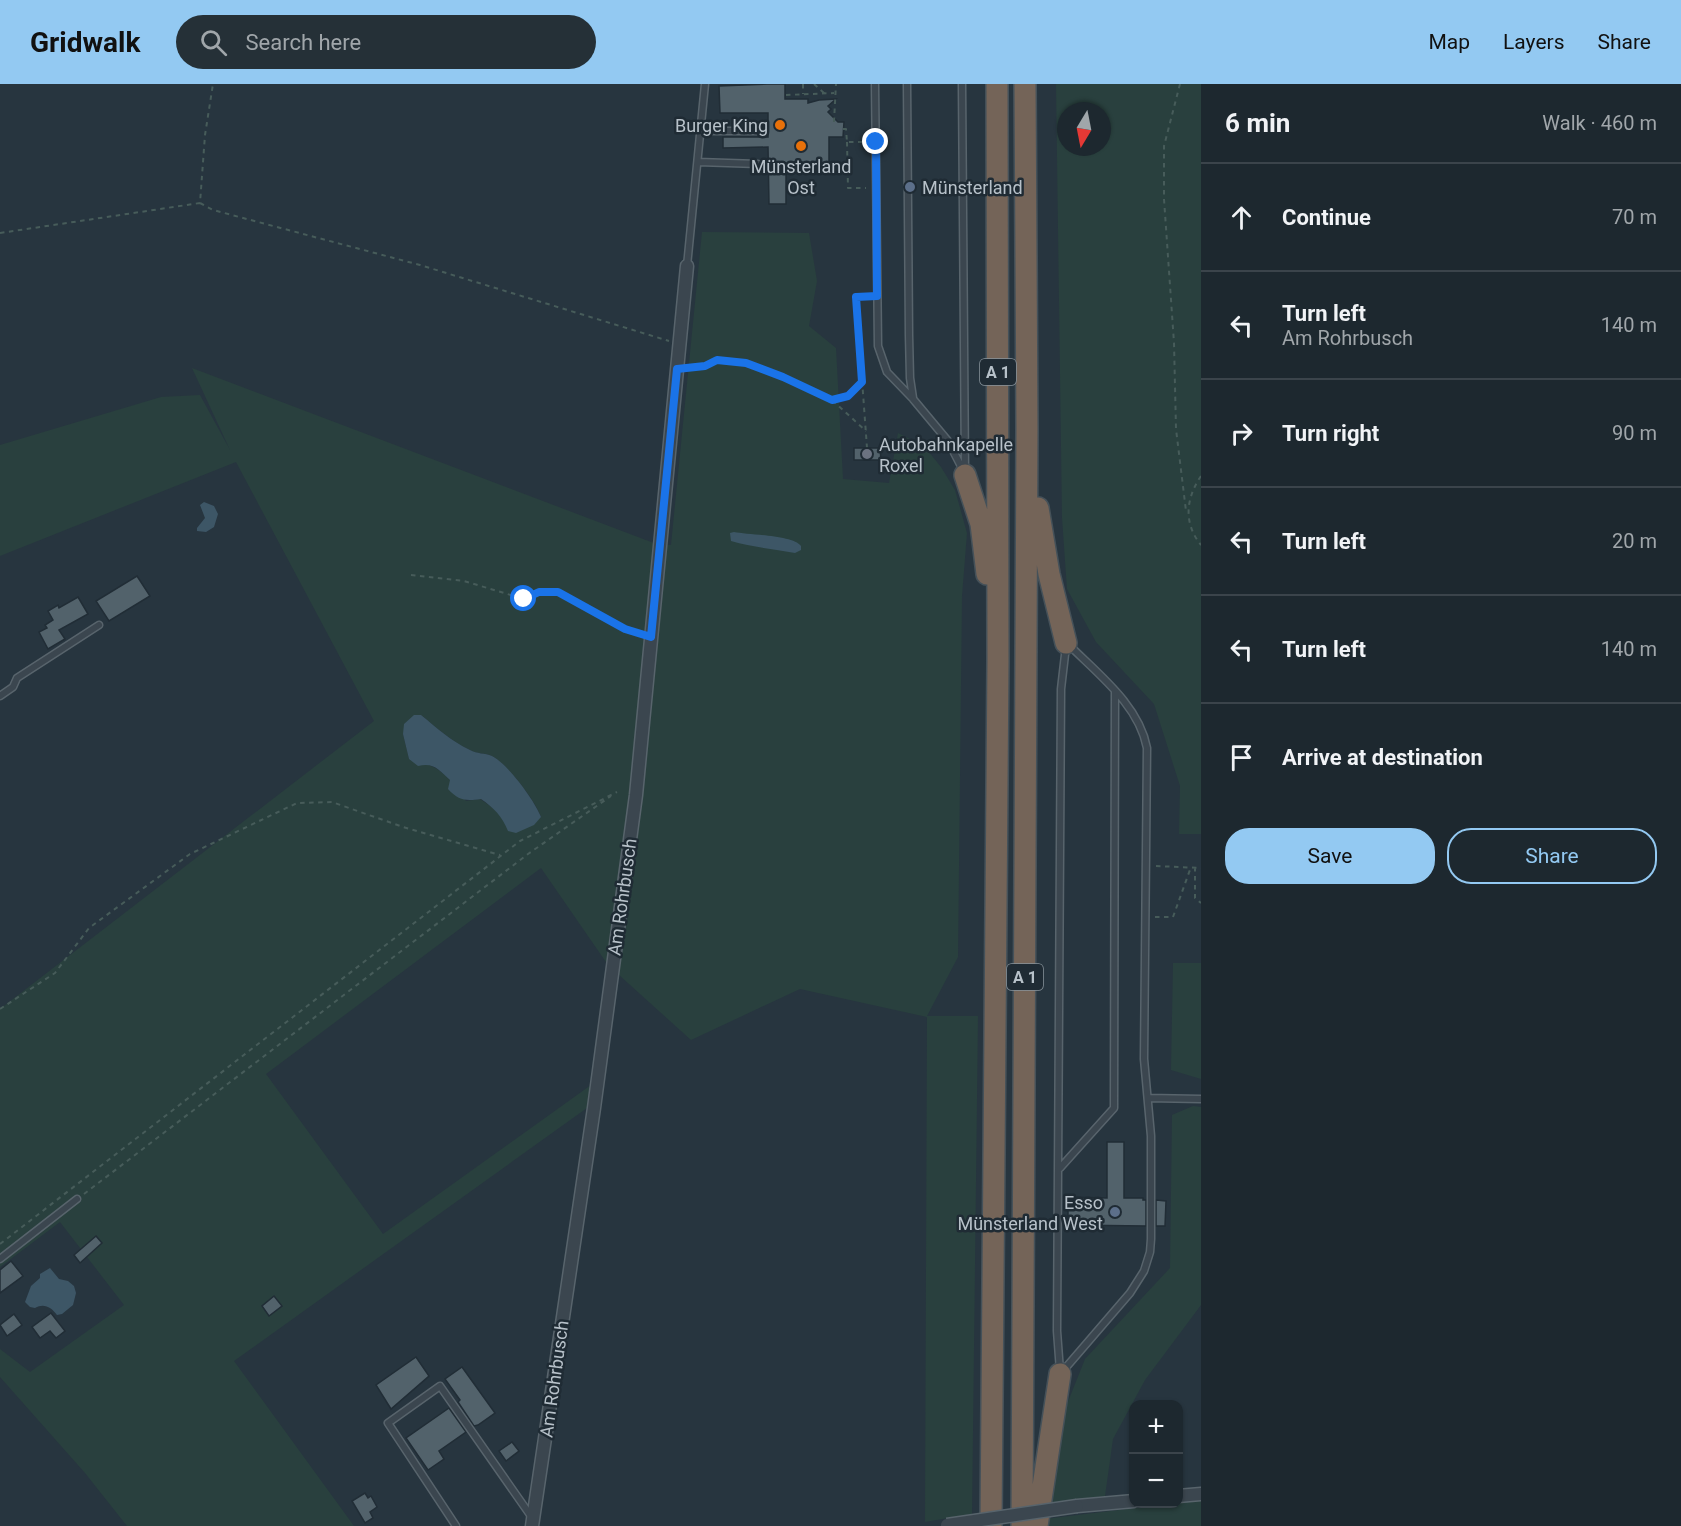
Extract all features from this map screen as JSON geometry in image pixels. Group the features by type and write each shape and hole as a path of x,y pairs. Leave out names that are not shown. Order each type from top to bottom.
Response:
{"highway":[{"name":"A 1","path":"991,1526 998,661 997,84"},
{"name":"A 1","path":"1022,1526 1028,428 1025,84"},
{"path":"1028,428 1044,551 1066,643"},
{"path":"965,475 981,524 998,661"},
{"path":"1037,1526 1060,1374"}],"street":[{"name":"Am Rohrbusch","path":"532,1523 592,1120 633,819 687,266"},
{"path":"1183,1496 1201,1494"},
{"path":"944,1526 1077,1506 1129,1501"}],"lane":[{"path":"687,266 705,84"},
{"path":"875,84 878,346 887,372 948,441 965,475"},
{"path":"907,84 909,335 913,399"},
{"path":"962,84 965,475"},
{"path":"701,131 759,130"},
{"path":"698,162 758,164"},
{"path":"0,696 13,687 17,678 99,625"},
{"path":"1060,1374 1131,1293 1148,1260 1151,1239 1151,1136 1144,1059 1148,748 1136,717 1115,692 1066,643"},
{"path":"1060,1374 1057,1331 1061,689 1066,643"},
{"path":"1059,1168 1114,1108 1115,692"},
{"path":"1148,1098 1201,1099"},
{"path":"0,1259 77,1199"},
{"path":"456,1526 388,1423 440,1386 532,1523"}],"path":[{"path":"200,204 205,135 213,84"},
{"path":"803,84 803,94"},
{"path":"814,84 825,94"},
{"path":"834,122 836,84"},
{"path":"1180,84 1164,146 1164,199 1174,343 1176,429 1186,511 1201,545"},
{"path":"786,95 834,93"},
{"path":"843,129 846,129 848,142 849,188 876,188"},
{"path":"848,142 876,142"},
{"path":"0,232 200,204 213,210 420,265 679,345"},
{"path":"867,448 856,297 877,296"},
{"path":"677,369 705,366 717,360 746,363 832,400 866,431"},
{"path":"832,400 848,396 862,382"},
{"path":"1186,511 1192,488 1201,476"},
{"path":"411,574 464,581 524,599 539,592 558,592 625,629 651,637"},
{"path":"0,1244 500,855 520,841 617,792 528,854 77,1199"},
{"path":"0,1009 55,973 89,928 190,854 297,803 332,802 500,855"},
{"path":"1147,866 1201,868"},
{"path":"1193,867 1195,898 1201,903"},
{"path":"1146,917 1173,917 1193,867"}],"green space":[{"path":"1056,84 1201,84 1201,834 1179,834 1180,786 1154,704 1096,642 1067,589 1062,518"},
{"path":"702,232 809,233 817,281 809,326 836,348 843,479 889,483 898,433 924,446 941,467 955,490 967,533 962,596 958,957 927,1016 978,1016 972,1514 925,1522 927,1017 800,989 691,1040 608,965 541,868 266,1074 383,1234 591,1085 587,1108 234,1361 354,1526 127,1526 85,1473 0,1377 0,1349 30,1372 124,1305 60,1222 0,1267 0,1009 374,721 236,462 0,556 0,445 161,397 200,395 230,450 192,368 659,545 671,545","holes":["421,715 463,746 498,760 527,793 541,817 504,821 495,809 480,799 466,801 448,778 436,769 409,759 403,734"]},
{"path":"1173,963 1201,963 1201,1079 1171,1070"},
{"path":"1193,1106 1201,1107 1201,1305 1145,1380 1134,1400 1129,1400 1129,1410 1113,1439 1105,1496 1048,1503 1057,1429 1085,1359 1170,1268 1172,1115"},
{"path":"1201,1500 1201,1526 1045,1526 1045,1519 1135,1508 1183,1508 1183,1502"}],"water":[{"path":"204,502 214,506 218,514 214,527 206,532 197,531 205,518 200,505"},
{"path":"730,533 789,540 801,546 801,550 795,553 731,541"},
{"path":"414,715 421,715 463,746 498,760 520,784 541,817 534,825 516,833 508,831 494,809 486,802 481,799 459,798 448,789 450,780 439,770 428,765 418,766 409,759 403,734 404,724"},
{"path":"50,1268 59,1279 68,1281 74,1286 76,1293 73,1305 62,1314 57,1315 44,1306 30,1307 25,1302 31,1286 40,1278 40,1274"}],"building":[{"path":"785,84 785,99 808,99 808,103 836,99 828,106 831,109 828,112 838,122 844,122 843,137 829,137 829,170 786,171 786,204 769,204 768,147 723,148 723,137 768,137 768,113 720,113 719,86"},
{"name":"Autobahnkapelle Roxel","path":"854,448 880,448 881,460 854,460"},
{"path":"137,576 150,596 109,621 96,601"},
{"path":"78,597 88,614 59,630 65,639 48,649 39,632 47,628 45,625 53,620 48,611 58,605 59,608"},
{"path":"1107,1142 1124,1142 1124,1198 1146,1200 1146,1226 1068,1225 1068,1197 1107,1198"},
{"path":"1156,1200 1166,1201 1165,1226 1156,1226"},
{"path":"96,1236 102,1243 80,1263 74,1255"},
{"path":"11,1261 23,1276 0,1293 0,1270"},
{"path":"274,1296 282,1306 269,1316 262,1306"},
{"path":"51,1313 65,1331 56,1338 50,1331 40,1338 32,1327"},
{"path":"14,1314 22,1325 7,1336 0,1325"},
{"path":"416,1357 429,1376 391,1409 376,1385"},
{"path":"462,1367 495,1413 474,1426 445,1379"},
{"path":"449,1408 466,1432 439,1451 444,1459 428,1470 406,1438"},
{"path":"512,1442 519,1451 506,1461 499,1451"},
{"path":"365,1493 368,1498 371,1496 377,1507 370,1512 373,1518 365,1523 352,1501"}],"place":[{"name":"Burger King","path":"780,125"},
{"name":"Münsterland Ost","path":"801,146"},
{"name":"Münsterland","path":"910,187"},
{"name":"Autobahnkapelle Roxel","path":"867,454"},
{"name":"Esso Münsterland West","path":"1115,1212"}],"route":[{"path":"524,599 539,592 558,592 625,629 651,637 677,369 697,368 717,360 746,363 832,400 848,396 862,382 856,297 877,296 876,142"}]}
